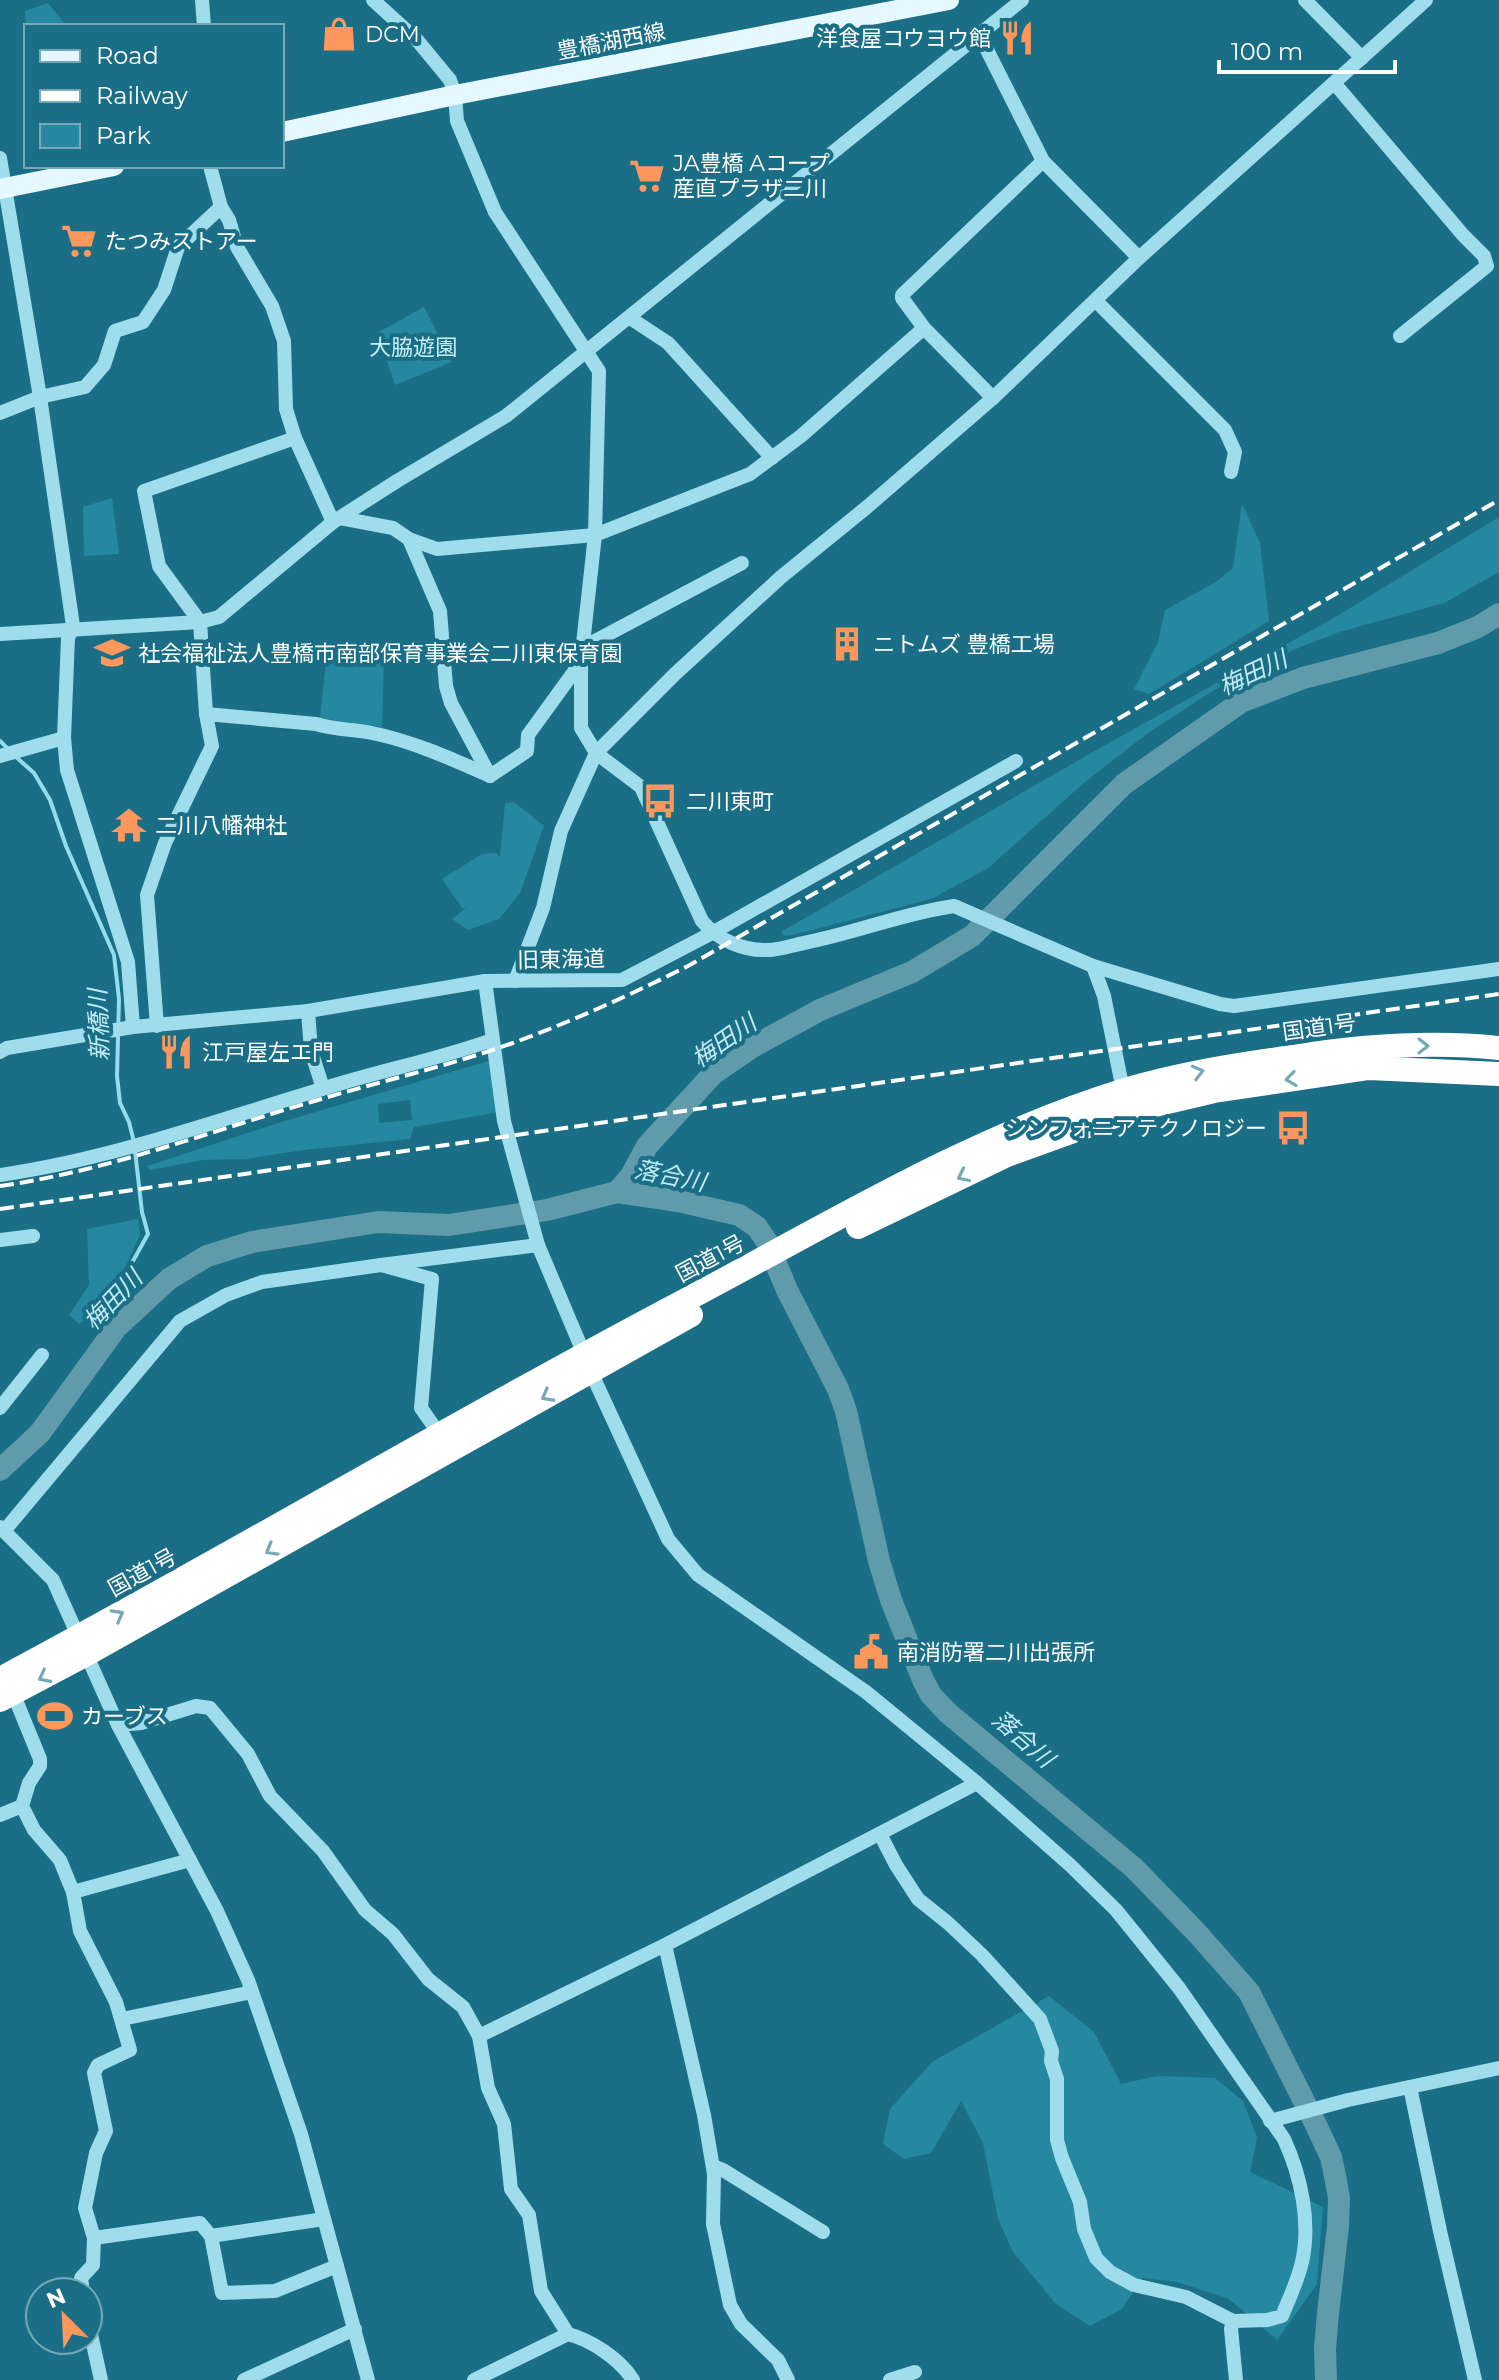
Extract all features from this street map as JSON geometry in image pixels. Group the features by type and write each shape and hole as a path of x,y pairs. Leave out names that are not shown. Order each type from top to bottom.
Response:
{"highway":[{"name":"国道1号","path":"1126,1101 1210,1069 1347,1048 1386,1045 1499,1048"},
{"name":"国道1号","path":"4,1690 793,1251 941,1164 1060,1113 1369,1068 1499,1074"},
{"name":"国道1号","path":"82,1646 440,1435 588,1363"}],"main road":[{"name":"豊橋湖西線","path":"284,132 455,95 949,0"},
{"path":"2,188 104,168"}],"street":[{"path":"202,0 204,24"},
{"path":"373,0 417,40 450,80 455,95 457,121 495,212 599,371 595,535 581,655 581,728 596,753 641,787 702,921 712,933 739,946 768,950 954,906 1093,966 1234,1006 1499,969"},
{"path":"0,634 200,622 219,617 336,520 506,416 1022,0"},
{"path":"1305,0 1362,58"},
{"path":"515,981 543,908 561,831 596,753 675,674 781,577 993,398 1139,258 1426,0"},
{"path":"979,34 1043,161 1139,258"},
{"path":"1335,84 1484,256 1487,266 1400,336"},
{"path":"0,158 2,188 40,397 71,631 68,638 64,738 67,770 128,962 123,1029"},
{"path":"993,398 924,328 902,295 1043,161"},
{"path":"211,168 221,207 229,220 237,247 272,306 284,341 286,409 295,438 336,520"},
{"path":"0,413 40,397 85,387 104,365 115,331 143,322 164,290 178,247 221,207"},
{"path":"1096,301 1225,430 1235,452 1231,472"},
{"path":"630,318 668,343 772,458"},
{"path":"336,520 393,528 409,539 437,549 595,535 750,474 924,328"},
{"path":"157,1026 147,895 165,843 212,746 206,714 200,622 159,566 144,491 295,438"},
{"path":"409,539 440,611 446,686 451,703 490,776"},
{"path":"490,776 527,751 528,735 581,655 742,563"},
{"path":"206,714 371,732 411,744 490,776"},
{"path":"2,756 64,738"},
{"name":"旧東海道","path":"0,1052 7,1048 123,1029 308,1011 485,981 622,980 712,933 1016,761"},
{"path":"1093,966 1104,996 1126,1101"},
{"path":"485,981 504,1121 538,1243 588,1363 668,1539 698,1575 866,1692 977,1783 1116,1910 1179,1988 1284,2139 1294,2160 1305,2231 1302,2262 1282,2316 1267,2320 1233,2321 1186,2297 1134,2285 1110,2272 1096,2258 1057,2140 1057,2079 1051,2061 1052,2051 1040,2019 982,1955 918,1899 880,1834"},
{"path":"308,1011 311,1051 323,1088"},
{"path":"0,1175 134,1147 323,1088 457,1053 492,1040"},
{"path":"0,1240 33,1236"},
{"path":"368,2380 301,2134 252,1992 217,1911 118,1725 53,1580 2,1529 180,1321 226,1295 262,1282 538,1243"},
{"path":"381,1265 432,1279 421,1408 440,1435"},
{"path":"0,1408 42,1355"},
{"path":"4,1690 40,1759 40,1766 29,1783 22,1806 34,1830 60,1860 73,1892 80,1931 122,2019 130,2050 98,2065 94,2073 106,2131 96,2153 85,2208 94,2238 93,2265 83,2276"},
{"path":"118,1725 141,1723 196,1706 210,1708 248,1754 270,1796 323,1851 365,1910 393,1934 428,1979 463,2007 479,2036 488,2088 504,2124 511,2189 529,2215 541,2291 568,2334 582,2338 625,2368 633,2380"},
{"path":"479,2036 665,1945 977,1783"},
{"path":"0,1815 22,1806"},
{"path":"73,1892 190,1860"},
{"path":"665,1945 713,2166 713,2224 730,2305 741,2324 778,2360 788,2380"},
{"path":"122,2019 252,1992"},
{"path":"1270,2121 1339,2102 1499,2068"},
{"path":"1410,2087 1475,2380"},
{"path":"713,2166 823,2232"},
{"path":"211,2236 324,2219"},
{"path":"94,2238 200,2223 211,2236 222,2293 275,2291 337,2266"},
{"path":"1233,2321 1231,2329 1236,2380"},
{"path":"244,2380 355,2329"},
{"path":"474,2380 568,2334"},
{"path":"96,2356 101,2380"},
{"path":"890,2380 915,2372"}],"green space":[{"path":"48,3 65,24 26,24 25,11"},
{"name":"大脇遊園","path":"424,307 452,362 395,385 377,333"},
{"path":"112,498 119,554 84,556 83,507"},
{"path":"1242,504 1260,543 1269,621 1149,694 1134,689 1158,642 1165,610 1216,582 1233,568"},
{"path":"1499,517 1499,572 1444,603 1336,633 1276,657 1211,692 1148,733 1085,782 987,869 931,899 797,934 785,936 781,932 1098,749 1337,616"},
{"path":"328,642 384,659 382,727 320,718"},
{"path":"514,802 544,826 520,893 499,919 468,930 452,919 467,907 463,909 442,879 482,854 496,853 500,857 505,803"},
{"path":"492,1060 499,1112 414,1127 410,1139 246,1159 203,1160 150,1170 147,1166 275,1124","holes":["410,1100 412,1120 379,1123 378,1104"]},
{"path":"138,1219 140,1235 111,1299 79,1324 69,1315 89,1285 87,1229"},
{"path":"1049,1996 1094,2032 1121,2084 1157,2076 1215,2078 1243,2101 1257,2138 1250,2172 1323,2207 1317,2284 1277,2340 1229,2299 1177,2282 1142,2278 1122,2309 1090,2326 1056,2304 1013,2252 998,2219 983,2143 961,2101 931,2153 904,2159 883,2144 890,2109 932,2062"}],"waterway":[{"name":"梅田川","path":"0,1470 40,1433 116,1328 169,1279 207,1256 252,1242 378,1222 449,1225 547,1210 617,1192 631,1176 647,1146 713,1074 754,1046 820,1010 912,972 972,936 1124,784 1241,702 1303,678 1438,643 1478,627 1499,614"},
{"name":"新橋川","path":"0,741 10,751"},
{"name":"新橋川","path":"16,757 34,773 50,800 66,846 114,955 119,999 117,1076 120,1103 134,1142 142,1212 148,1234 118,1288 116,1328"},
{"name":"落合川","path":"617,1192 678,1201 739,1215 757,1227 838,1389 846,1411 879,1561 891,1600 931,1695 948,1713 1134,1868 1249,1992 1331,2157 1335,2176 1339,2198 1338,2227 1325,2349 1326,2380"}],"railway":[{"path":"0,1186 118,1161 461,1060 533,1036 622,998 688,966 1499,500"},
{"path":"0,1209 1499,994"}],"place":[{"name":"DCM","path":"339,34"},
{"name":"洋食屋コウヨウ館","path":"1017,38"},
{"name":"JA豊橋 Aコープ 産直プラザ二川","path":"647,176"},
{"name":"たつみストアー","path":"79,241"},
{"name":"ニトムズ 豊橋工場","path":"847,644"},
{"name":"社会福祉法人豊橋市南部保育事業会二川東保育園","path":"112,653"},
{"name":"二川東町","path":"660,801"},
{"name":"二川八幡神社","path":"129,825"},
{"name":"江戸屋左エ門","path":"176,1052"},
{"name":"シンフォニアテクノロジー","path":"1293,1128"},
{"name":"南消防署二川出張所","path":"871,1652"},
{"name":"カーブス","path":"55,1716"}]}
